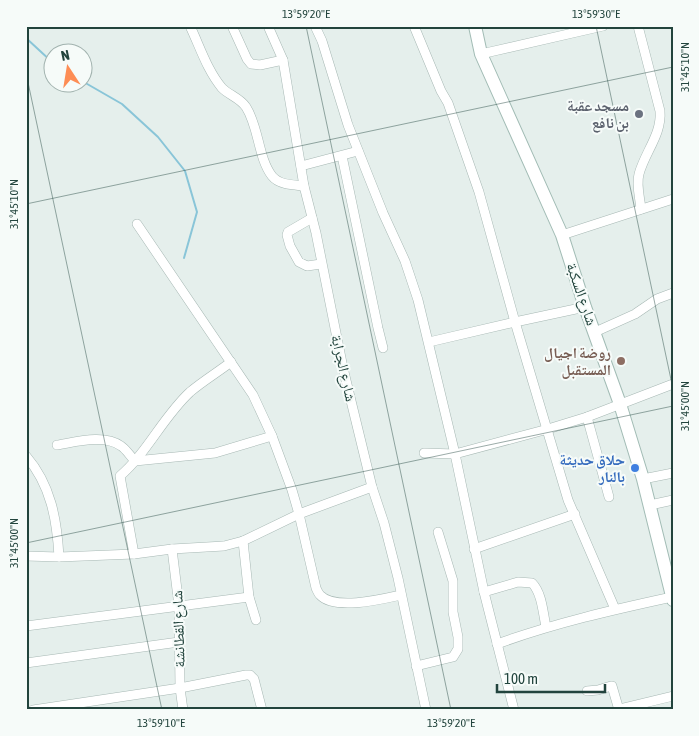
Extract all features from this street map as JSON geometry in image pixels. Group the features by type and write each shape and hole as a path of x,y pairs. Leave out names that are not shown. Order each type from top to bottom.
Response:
{"main road":[{"name":"شارع السكبة","path":"475,26 481,54 562,235 585,307 620,404 643,479 672,599"}],"street":[{"path":"190,26 213,76 224,90 245,106 251,118 266,164 273,177 284,183 304,186"},
{"path":"232,26 251,64 260,65 283,60"},
{"name":"شارع الجرابة","path":"268,26 283,60 304,186 341,359 372,487 384,523 426,710"},
{"path":"315,26 322,41 348,125 411,278 429,342 455,454 474,549 514,710"},
{"path":"414,26 441,91 448,103 478,192 564,487 615,609"},
{"path":"481,54 603,26"},
{"path":"638,26 661,119 660,128 639,172 638,184 641,209"},
{"path":"301,166 358,151"},
{"path":"342,156 383,348"},
{"path":"562,235 673,199"},
{"path":"312,218 288,232 288,240 299,262 307,266 322,264"},
{"path":"137,224 253,394 272,436 300,514 316,588 320,595 336,602 348,603 401,595"},
{"path":"595,332 635,314 657,299 673,293"},
{"path":"429,342 585,307"},
{"path":"134,554 120,476 131,467 190,393 231,362"},
{"path":"424,453 455,454 548,429 587,417 673,384"},
{"path":"587,417 609,497"},
{"path":"134,461 215,453 272,436"},
{"path":"57,445 86,440 104,441 121,446 134,461"},
{"path":"26,456 47,487 58,530 60,557"},
{"path":"643,479 673,473"},
{"path":"26,556 60,557 134,554 172,549 224,546 243,541 300,514 372,487"},
{"path":"650,505 673,500"},
{"path":"474,549 575,514"},
{"path":"416,666 453,657 458,649 458,637 453,612 453,581 438,532"},
{"path":"243,541 250,597 256,620"},
{"name":"شارع القطانشة","path":"172,549 179,606 180,688 183,710"},
{"path":"484,592 518,582 532,583 537,587 546,627"},
{"path":"26,626 250,597"},
{"path":"497,644 546,627 615,609 672,599"},
{"path":"26,663 179,642"},
{"path":"33,710 180,688 250,675 254,679 262,710"},
{"path":"588,692 612,686 619,709 673,696"},
{"path":"104,700 107,710"}],"waterway":[{"path":"26,38 42,53"},
{"path":"92,87 122,104 158,137 185,171 197,212 184,258"}],"place":[{"name":"مسجد عقبة بن نافع","path":"639,114"},
{"name":"روضة اجيال المستقبل","path":"621,361"},
{"name":"حلاق حديثة بالنار","path":"635,468"}]}
